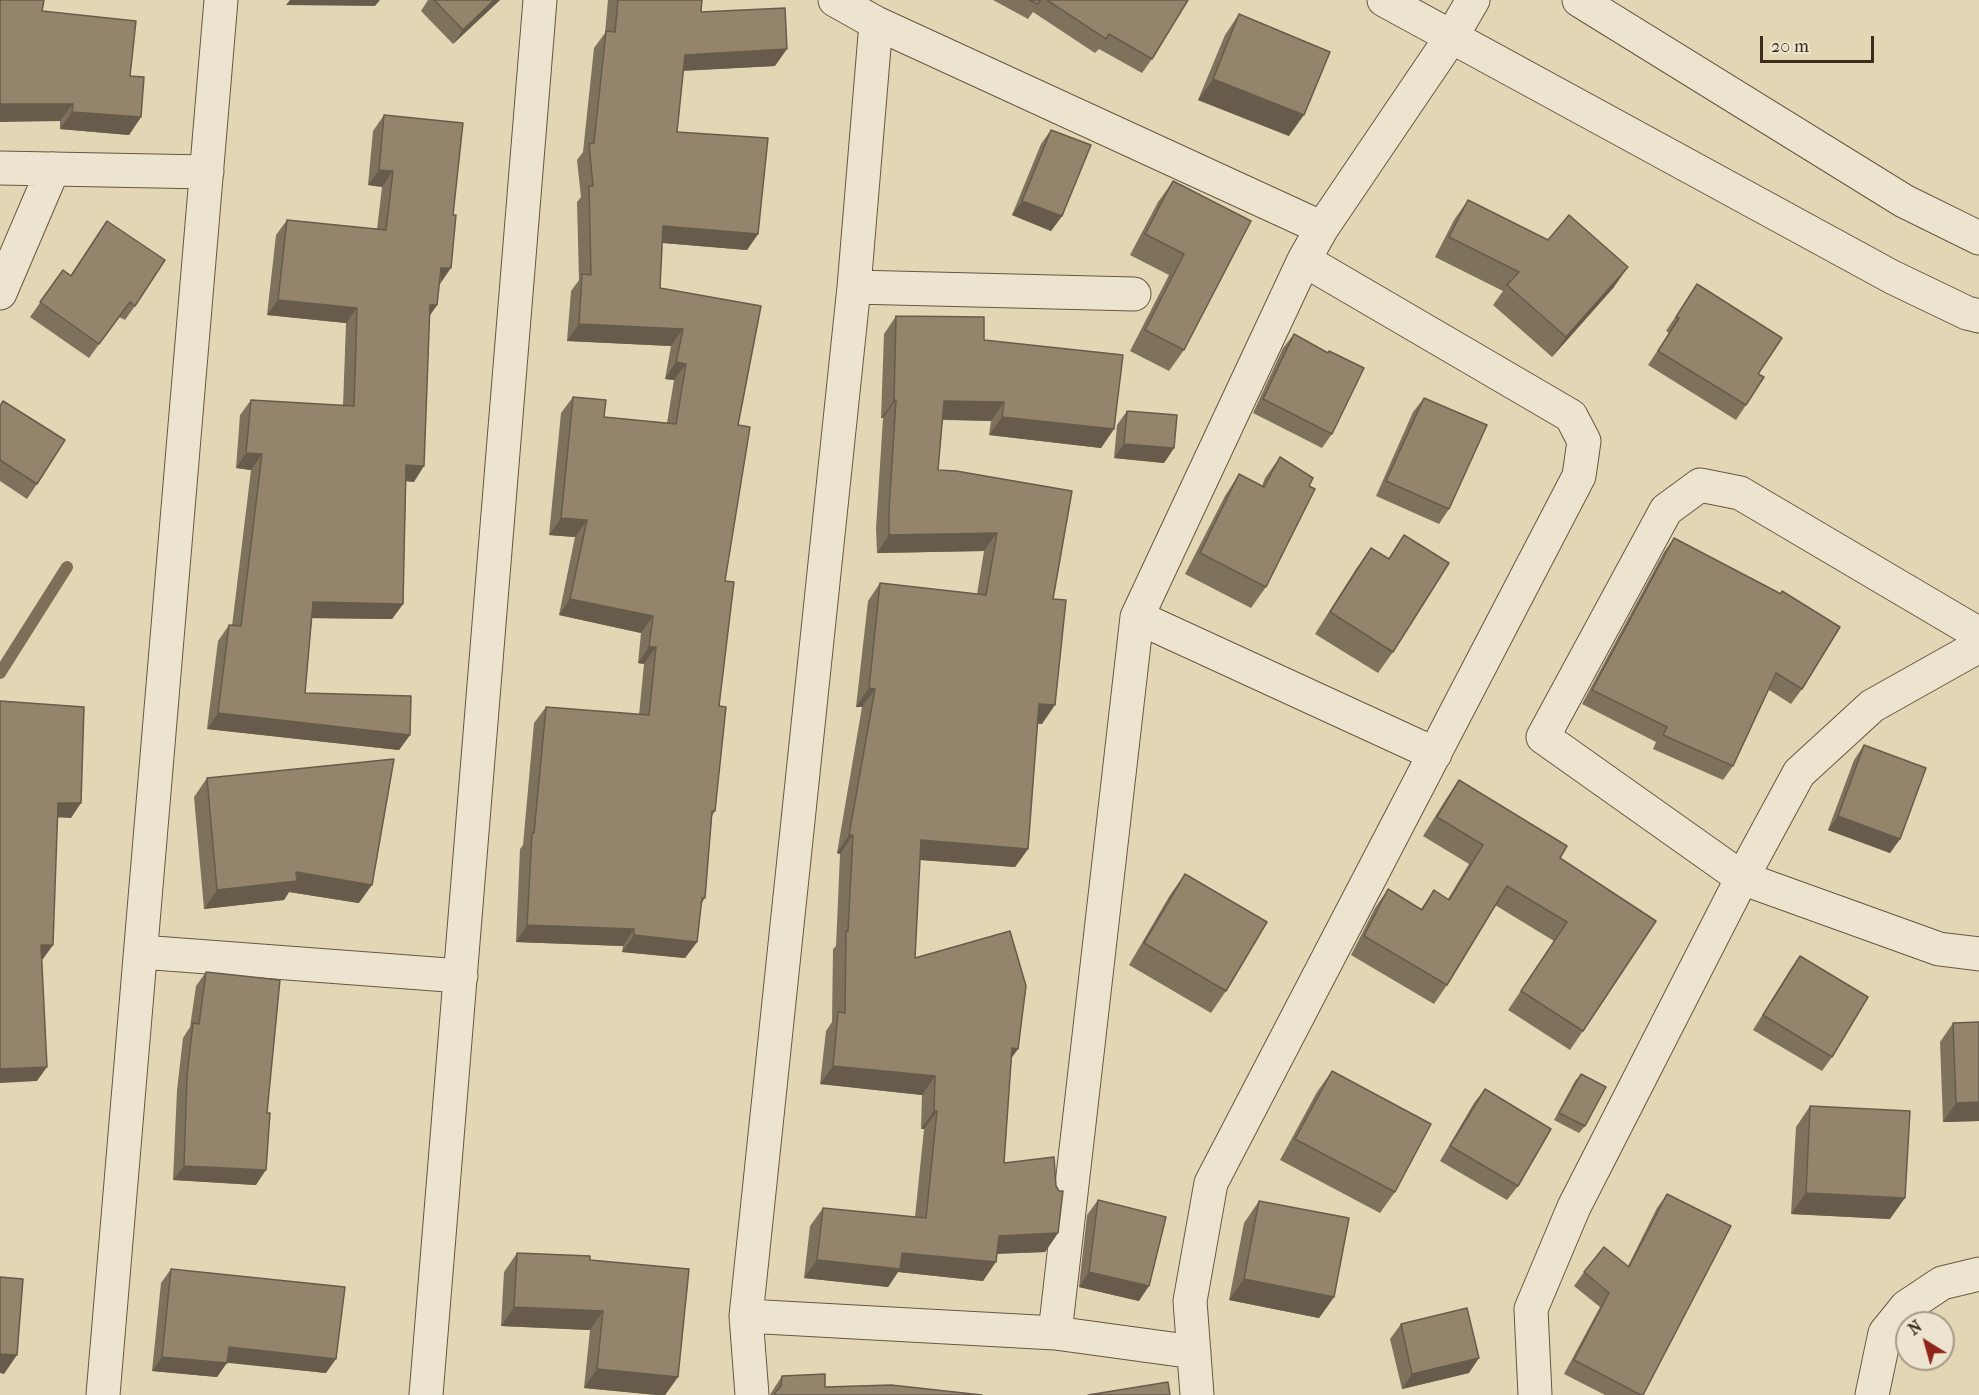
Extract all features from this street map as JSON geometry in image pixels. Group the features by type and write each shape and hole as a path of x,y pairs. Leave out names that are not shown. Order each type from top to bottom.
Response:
{"street":[{"path":"103,1395 221,0"},
{"path":"426,1395 540,0"},
{"path":"835,0 876,23 1322,228"},
{"path":"1384,0 1892,277 1967,313 1979,316"},
{"path":"1055,1333 1137,617 1304,260 1322,228 1452,36 1473,0"},
{"path":"1579,0 1904,201 1979,238"},
{"path":"752,1395 746,1316 854,287 876,23"},
{"path":"0,168 207,171"},
{"path":"0,293 53,169"},
{"path":"1197,1395 1191,1301 1211,1183 1579,476 1584,441 1571,416 1304,260"},
{"path":"854,287 1134,294"},
{"path":"1979,634 1740,493 1700,485 1666,510 1544,737 1742,878 1939,949 1979,954"},
{"path":"1137,617 1435,754"},
{"path":"1535,1395 1531,1309 1574,1207 1742,878 1799,774 1872,706 1979,646"},
{"path":"141,952 460,976"},
{"path":"1872,1395 1884,1333 1906,1307 1942,1283 1979,1274"},
{"path":"746,1316 1055,1333 1194,1352"}],"building":[{"path":"0,0 44,0 42,11 136,21 130,76 144,77 141,117 72,112 73,104 0,104"},
{"path":"434,0 494,0 463,30"},
{"path":"618,0 702,0 701,12 785,8 787,49 685,55 677,132 768,138 758,234 663,226 660,288 761,306 738,425 750,427 725,581 734,582 719,706 726,707 715,811 712,811 705,898 702,898 697,942 634,935 634,929 527,925 532,833 534,833 546,707 649,715 656,647 649,647 653,616 570,599 587,520 561,518 573,397 606,400 604,417 676,424 686,364 676,362 683,329 579,324 582,274 591,275 589,186 593,186 589,144 594,143 606,31 615,32"},
{"path":"1047,0 1188,0 1152,59 1109,34 1106,39"},
{"path":"1239,14 1330,52 1304,115 1213,79"},
{"path":"384,115 463,123 453,215 456,215 451,268 441,268 437,305 430,305 424,466 406,465 403,604 313,602 305,693 411,696 410,735 218,713 229,625 241,626 262,454 246,453 251,400 354,406 357,308 278,300 287,220 386,230 393,171 379,170"},
{"path":"1051,130 1091,145 1062,216 1022,201"},
{"path":"1173,181 1251,221 1184,350 1145,330 1184,254 1145,234"},
{"path":"1468,200 1548,240 1569,215 1628,267 1566,337 1507,285 1519,272 1449,237"},
{"path":"107,221 165,260 135,306 130,302 99,344 40,302 63,270 71,276"},
{"path":"1697,284 1782,338 1758,374 1764,377 1746,405 1658,351"},
{"path":"896,316 984,317 984,340 1123,355 1114,429 1002,417 1004,402 944,401 938,470 1072,491 1053,599 1066,600 1055,705 1039,704 1028,849 921,840 915,958 1010,931 1026,986 1018,1049 1012,1048 1004,1163 1054,1157 1056,1186 1059,1191 1063,1191 1058,1233 999,1236 996,1262 902,1253 900,1269 817,1260 823,1208 926,1218 937,1111 934,1111 935,1076 833,1066 838,1012 845,1013 846,931 848,931 853,835 849,835 875,689 869,688 880,583 986,595 997,533 889,535 896,400 894,400"},
{"path":"1294,334 1328,353 1329,351 1364,368 1332,434 1263,399"},
{"path":"1424,398 1487,425 1449,509 1386,481"},
{"path":"3,401 65,440 37,484 0,460 0,406"},
{"path":"1127,411 1177,415 1174,448 1124,444"},
{"path":"1280,457 1313,478 1309,486 1315,489 1266,587 1200,553 1239,474 1264,487"},
{"path":"1404,535 1449,563 1393,652 1330,612 1371,548 1389,559"},
{"path":"1674,538 1781,594 1782,591 1840,627 1802,689 1776,673 1733,766 1663,735 1667,727 1592,690"},
{"path":"0,701 84,707 81,803 58,803 53,945 41,945 47,1067 0,1069"},
{"path":"1864,745 1926,768 1900,839 1838,816"},
{"path":"394,759 372,885 296,872 297,881 217,890 207,778"},
{"path":"1459,780 1567,846 1560,858 1656,921 1583,1031 1521,991 1567,922 1507,886 1447,985 1364,936 1388,889 1422,910 1434,890 1449,900 1483,845 1437,817"},
{"path":"1185,874 1267,922 1226,991 1144,943"},
{"path":"1800,956 1868,997 1832,1057 1763,1015"},
{"path":"206,972 280,980 267,1113 270,1113 266,1170 184,1166 187,1076 193,1023 199,1024"},
{"path":"1979,1022 1979,1102 1956,1103 1953,1023"},
{"path":"1332,1071 1431,1124 1395,1192 1295,1139"},
{"path":"1581,1074 1606,1087 1585,1126 1559,1113"},
{"path":"1485,1089 1551,1129 1518,1186 1450,1146"},
{"path":"1810,1106 1910,1111 1905,1198 1806,1193"},
{"path":"1667,1194 1731,1226 1641,1395 1574,1360 1609,1293 1584,1272 1604,1247 1629,1267"},
{"path":"1098,1200 1166,1217 1149,1286 1089,1272"},
{"path":"1259,1201 1349,1218 1334,1297 1244,1279"},
{"path":"517,1253 590,1256 590,1260 689,1269 678,1377 597,1369 603,1311 514,1307"},
{"path":"171,1269 345,1287 336,1359 229,1347 227,1363 162,1357"},
{"path":"0,1277 23,1279 17,1355 0,1354"},
{"path":"1467,1308 1479,1358 1412,1374 1401,1324"},
{"path":"825,1374 825,1387 891,1385 982,1395 775,1395 781,1386 782,1376"},
{"path":"1168,1382 1170,1395 1088,1395"}],"waterway":[{"path":"0,673 67,567"}]}
